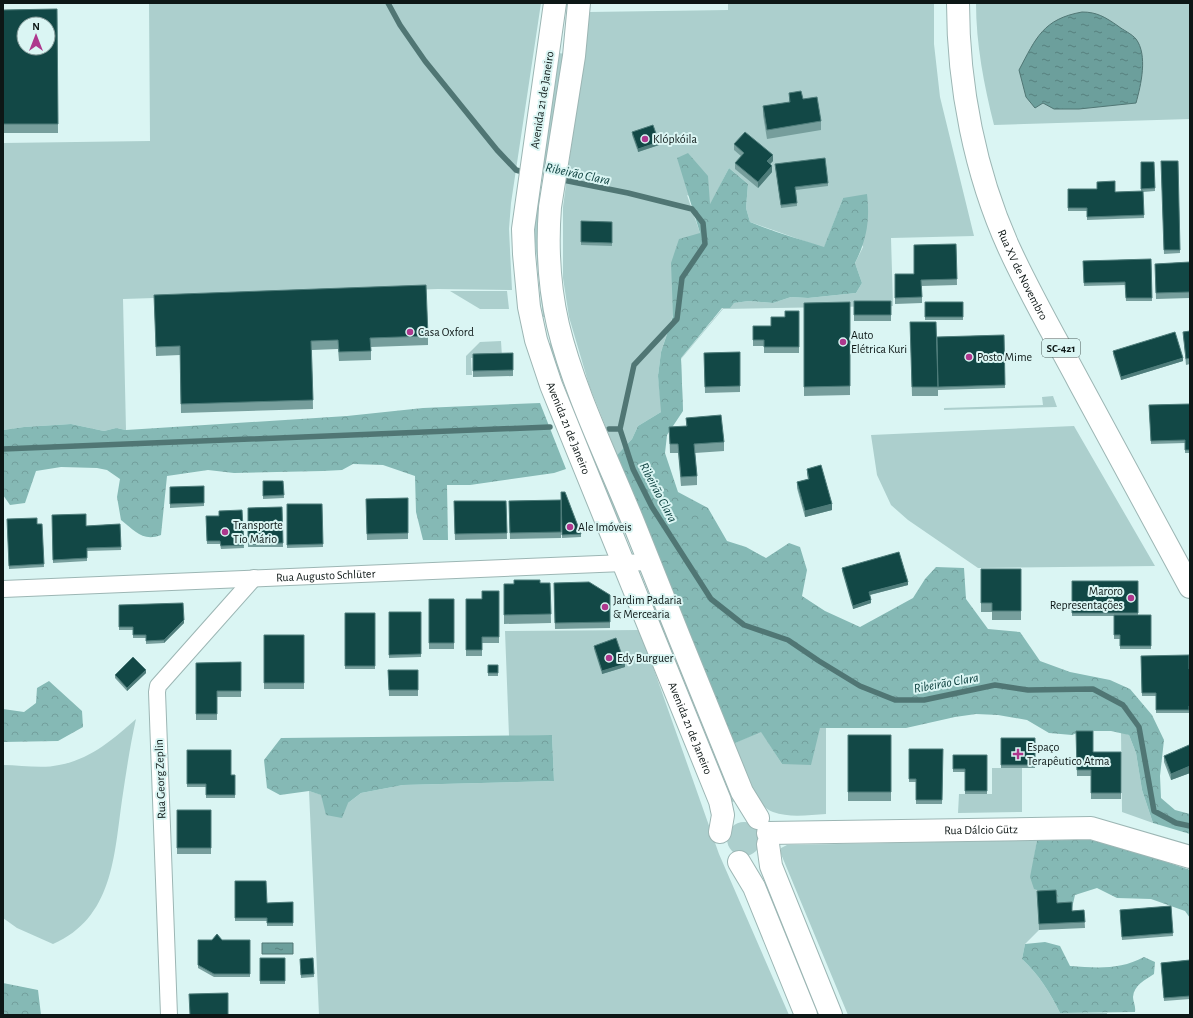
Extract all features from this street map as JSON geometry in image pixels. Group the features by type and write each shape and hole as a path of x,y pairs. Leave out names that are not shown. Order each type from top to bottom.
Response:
{"main road":[{"name":"Avenida 21 de Janeiro","path":"556,3 529,179 523,229 524,254 532,326 551,385 720,801 722,814 720,832"},
{"name":"Avenida 21 de Janeiro","path":"579,3 574,56 548,232 551,284 558,325 581,394 648,562 742,792 765,832 772,866 831,1015"},
{"name":"Rua XV de Novembro","path":"958,3 960,53 964,95 983,173 1001,230 1028,286 1190,587"},
{"path":"532,326 558,325"},
{"path":"751,814 765,832 766,851 754,861 739,862 731,860 721,848 720,832 728,820 735,816 751,814"},
{"name":"Rua Dálcio Gütz","path":"765,832 1091,828 1190,857"},
{"path":"739,862 754,887 806,1015"}],"street":[{"name":"Rua Augusto Schlüter","path":"3,589 648,562"},
{"name":"Rua Georg Zeplin","path":"169,1015 158,686 254,578"}],"shaded area":[{"path":"149,3 541,3 511,203 509,229 512,290 438,289 123,299 126,430 116,428 104,431 71,424 3,430 3,143 150,141"},
{"path":"728,3 934,3 934,44 940,97 974,236 891,238 893,306 723,309 681,359 683,411 662,412 661,412 638,426 632,439 617,455 589,385 569,317 563,278 563,207 589,12 728,10","holes":["729,168 748,184 746,208 750,222 824,248 843,198 863,247 855,263 862,283 856,293 808,298 791,297 773,303 749,301 734,303 723,308 681,358 662,412 658,376 661,352 700,233 687,195 710,205"]},
{"path":"976,3 1190,3 1190,119 994,125 981,64 977,34"},
{"path":"559,53 565,54 547,170 542,169"},
{"path":"538,193 543,194 547,317 543,317 534,232"},
{"path":"450,291 507,291 509,309 480,309"},
{"path":"501,341 502,357 471,358 472,375 466,375 466,356 480,342"},
{"path":"554,342 625,526 620,529 548,344"},
{"path":"1053,396 1057,407 944,410 944,408 1043,405 1042,397"},
{"path":"1074,426 1155,566 978,568 908,520 891,505 877,475 871,435"},
{"path":"652,592 738,799 731,803 644,595"},
{"path":"640,630 719,854 789,1015 319,1015 309,791 348,803 361,793 403,785 554,781 552,735 509,736 505,631"},
{"path":"136,719 112,863 107,883 99,902 88,918 73,933 53,944 17,928 3,918 3,765 46,767 81,759 110,741"},
{"path":"820,728 826,728 826,814 799,816 786,815 773,812 766,808 759,801 748,782 733,744 761,731 782,764"},
{"path":"1121,732 1129,735 1136,753 1142,790 1153,823 1122,812"},
{"path":"992,768 1022,768 1022,812 958,813 959,794 992,794"},
{"path":"741,822 747,822 756,827 760,833 760,845 756,851 747,856 741,856 732,851 727,842 727,836 732,827"},
{"path":"1037,840 1031,877 1056,896 1038,897 1039,930 1025,944 1022,959 1044,984 1060,1013 1107,1013 1107,1015 848,1015 781,854 781,848 787,845"},
{"path":"769,882 822,1015 815,1015 763,884"}],"green space":[{"path":"688,153 708,176 710,204 729,168 748,184 746,208 750,222 768,229 824,247 843,198 867,194 868,221 865,237 855,263 862,283 856,293 808,298 791,297 773,303 749,301 734,303 730,308 722,308 681,358 683,411 667,435 665,453 678,492 708,508 727,541 746,547 766,558 789,543 800,547 807,570 802,596 825,611 860,627 913,598 925,579 936,567 964,568 966,599 988,629 1020,632 1040,661 1070,672 1110,680 1130,689 1152,715 1164,740 1160,776 1161,798 1175,810 1190,814 1190,834 1153,823 1142,790 1136,753 1129,735 1111,731 1082,731 1072,735 1049,733 1027,720 998,715 976,714 906,728 820,728 811,765 782,764 761,732 733,744 617,455 632,439 638,426 661,412 658,376 661,352 673,316 671,263 679,239 700,233 677,158"},
{"path":"540,403 566,469 554,473 470,485 447,485 448,540 423,540 416,512 415,476 383,465 353,464 342,470 323,471 234,473 208,470 167,476 161,535 155,537 140,534 121,520 117,497 120,479 107,470 97,468 61,467 36,471 25,503 10,505 3,495 3,430 71,424 104,431 116,428 126,430 347,416 423,408"},
{"path":"49,681 82,711 83,727 58,741 3,742 3,709 24,712 36,703 37,688"},
{"path":"552,735 554,781 403,785 361,793 348,803 342,818 326,815 321,795 309,791 280,795 267,788 264,760 281,738"},
{"path":"1086,839 1123,847 1190,870 1190,918 1185,911 1151,899 1117,898 1097,888 1075,895 1072,908 1057,909 1056,896 1034,889 1030,877 1037,840"},
{"path":"1045,942 1060,946 1070,966 1117,966 1144,957 1155,962 1154,974 1140,983 1135,989 1133,997 1135,1012 1060,1013 1044,984 1022,959 1025,944"},
{"path":"3,983 38,990 41,1015 3,1015"}],"water":[{"path":"1082,12 1097,14 1105,18 1136,39 1140,46 1143,62 1140,88 1136,103 1079,109 1054,109 1043,103 1035,108 1026,97 1019,70 1036,39 1049,25 1069,15"},
{"path":"262,943 293,943 293,954 262,954"}],"building":[{"path":"57,9 58,124 3,124 3,10"},
{"path":"801,91 803,99 817,97 821,121 767,130 763,106 790,102 789,93"},
{"path":"653,125 659,142 638,149 632,132"},
{"path":"745,132 773,155 767,161 772,166 758,182 735,163 744,153 734,144"},
{"path":"825,158 828,183 795,187 797,203 781,205 775,164"},
{"path":"1161,161 1178,161 1180,250 1164,250"},
{"path":"1141,162 1154,162 1155,188 1141,189"},
{"path":"1115,181 1115,192 1143,191 1144,215 1087,217 1087,208 1068,208 1068,189 1097,189 1097,182"},
{"path":"581,221 612,222 612,243 581,242"},
{"path":"956,244 957,279 921,280 922,297 895,298 895,274 914,274 914,245"},
{"path":"1151,259 1152,298 1126,298 1125,282 1084,283 1083,261"},
{"path":"1190,262 1190,292 1156,293 1155,264"},
{"path":"426,285 428,336 370,338 371,351 339,352 338,340 311,341 313,400 181,404 180,346 156,347 154,295"},
{"path":"854,301 891,301 891,315 854,315"},
{"path":"850,302 850,386 804,387 804,303"},
{"path":"925,302 963,302 963,317 925,317"},
{"path":"785,311 799,311 799,347 764,347 764,340 753,340 753,326 771,326 771,317 785,317"},
{"path":"910,322 936,322 938,387 912,387"},
{"path":"1190,331 1190,358 1186,359 1183,332"},
{"path":"1175,332 1183,358 1121,377 1113,351"},
{"path":"1004,335 1005,385 938,387 937,337"},
{"path":"740,352 740,386 705,387 704,353"},
{"path":"513,353 513,370 473,371 473,354"},
{"path":"1190,404 1190,450 1185,450 1185,440 1151,441 1149,405"},
{"path":"721,415 724,442 694,444 697,476 681,477 678,444 670,444 669,427 687,426 686,418"},
{"path":"821,465 832,504 805,511 797,482 809,479 807,469"},
{"path":"263,481 283,481 284,495 263,496"},
{"path":"204,486 204,503 170,504 170,487"},
{"path":"561,492 565,492 581,534 562,535"},
{"path":"408,498 408,533 367,534 366,499"},
{"path":"561,500 561,532 510,533 509,501"},
{"path":"454,501 506,501 507,533 455,534"},
{"path":"287,504 322,504 323,544 287,545"},
{"path":"282,507 283,543 248,544 248,508"},
{"name":"Transporte Tio Mário","path":"242,510 244,545 221,546 220,541 207,541 206,516 219,516 219,511"},
{"path":"86,514 86,526 120,524 121,547 87,548 87,558 53,560 52,515"},
{"path":"37,518 37,524 42,524 44,564 9,566 7,519"},
{"path":"899,552 908,582 869,592 871,600 853,606 842,568"},
{"path":"981,569 1021,569 1021,611 992,611 992,603 981,603"},
{"path":"514,580 540,580 540,583 550,583 551,614 504,615 504,584 514,584"},
{"path":"1072,581 1138,581 1138,613 1072,613"},
{"path":"589,582 610,595 610,622 555,623 554,583"},
{"path":"482,591 499,591 499,637 482,637 482,650 466,650 466,599 482,599"},
{"path":"429,599 454,599 454,643 429,643"},
{"path":"183,603 184,620 164,640 146,641 146,635 133,635 133,627 119,627 119,605"},
{"path":"389,612 421,612 421,654 389,655"},
{"path":"345,613 375,613 375,666 345,666"},
{"path":"1114,615 1151,615 1151,646 1120,646 1120,635 1114,635"},
{"path":"264,635 304,635 304,683 264,683"},
{"name":"Edy Burguer","path":"616,638 625,664 602,671 594,646"},
{"path":"1189,655 1189,710 1156,710 1156,693 1142,693 1141,656"},
{"path":"133,657 146,670 127,688 115,675"},
{"path":"241,662 241,691 217,691 217,714 196,714 196,663"},
{"path":"488,665 498,665 498,673 488,673"},
{"path":"388,670 418,670 418,690 389,690"},
{"path":"1076,731 1093,731 1093,752 1121,752 1121,793 1091,793 1091,770 1077,770"},
{"path":"848,735 891,735 891,792 848,792"},
{"name":"Espaço Terapêutico Atma","path":"1001,738 1035,738 1035,765 1001,765"},
{"path":"1189,745 1190,766 1171,774 1164,756"},
{"path":"909,749 943,749 942,800 916,800 916,779 909,779"},
{"path":"187,750 231,750 231,775 235,775 235,795 206,795 206,784 187,784"},
{"path":"953,755 987,755 987,791 965,791 965,769 953,769"},
{"path":"177,810 211,810 211,848 177,848"},
{"path":"235,881 266,881 267,903 293,902 293,923 267,923 267,918 235,918"},
{"path":"1056,890 1057,903 1072,902 1072,911 1084,910 1085,922 1039,924 1037,891"},
{"path":"1171,906 1173,933 1122,937 1120,910"},
{"path":"217,934 222,940 250,940 250,974 214,974 198,965 198,940 212,940"},
{"path":"260,958 285,958 285,981 260,981"},
{"path":"313,958 314,974 301,975 300,959"},
{"path":"1190,960 1190,996 1164,998 1161,963"},
{"path":"228,993 228,1015 190,1015 189,994"}],"waterway":[{"name":"Ribeirão Clara","path":"388,3 400,25 425,61 497,150 516,170 526,173"},
{"name":"Ribeirão Clara","path":"558,179 628,193 692,209 703,223 705,244 682,278 677,319 634,365 620,429 633,469 652,507 711,599 744,625 788,640 860,686 895,700 924,700 995,685 1028,690 1093,689 1123,705 1139,727 1154,811 1176,823 1190,826"},
{"path":"3,449 550,427"},
{"path":"609,429 620,429"}],"place":[{"name":"Klópkóila","path":"645,139"},
{"name":"Casa Oxford","path":"410,332"},
{"name":"Auto Elétrica Kuri","path":"843,342"},
{"name":"Posto Mime","path":"969,357"},
{"name":"Ale Imóveis","path":"570,527"},
{"name":"Transporte Tio Mário","path":"225,532"},
{"name":"Maroro Representações","path":"1131,598"},
{"name":"Jardim Padaria & Mercearia","path":"605,607"},
{"name":"Edy Burguer","path":"609,658"},
{"name":"Espaço Terapêutico Atma","path":"1018,754"}]}
